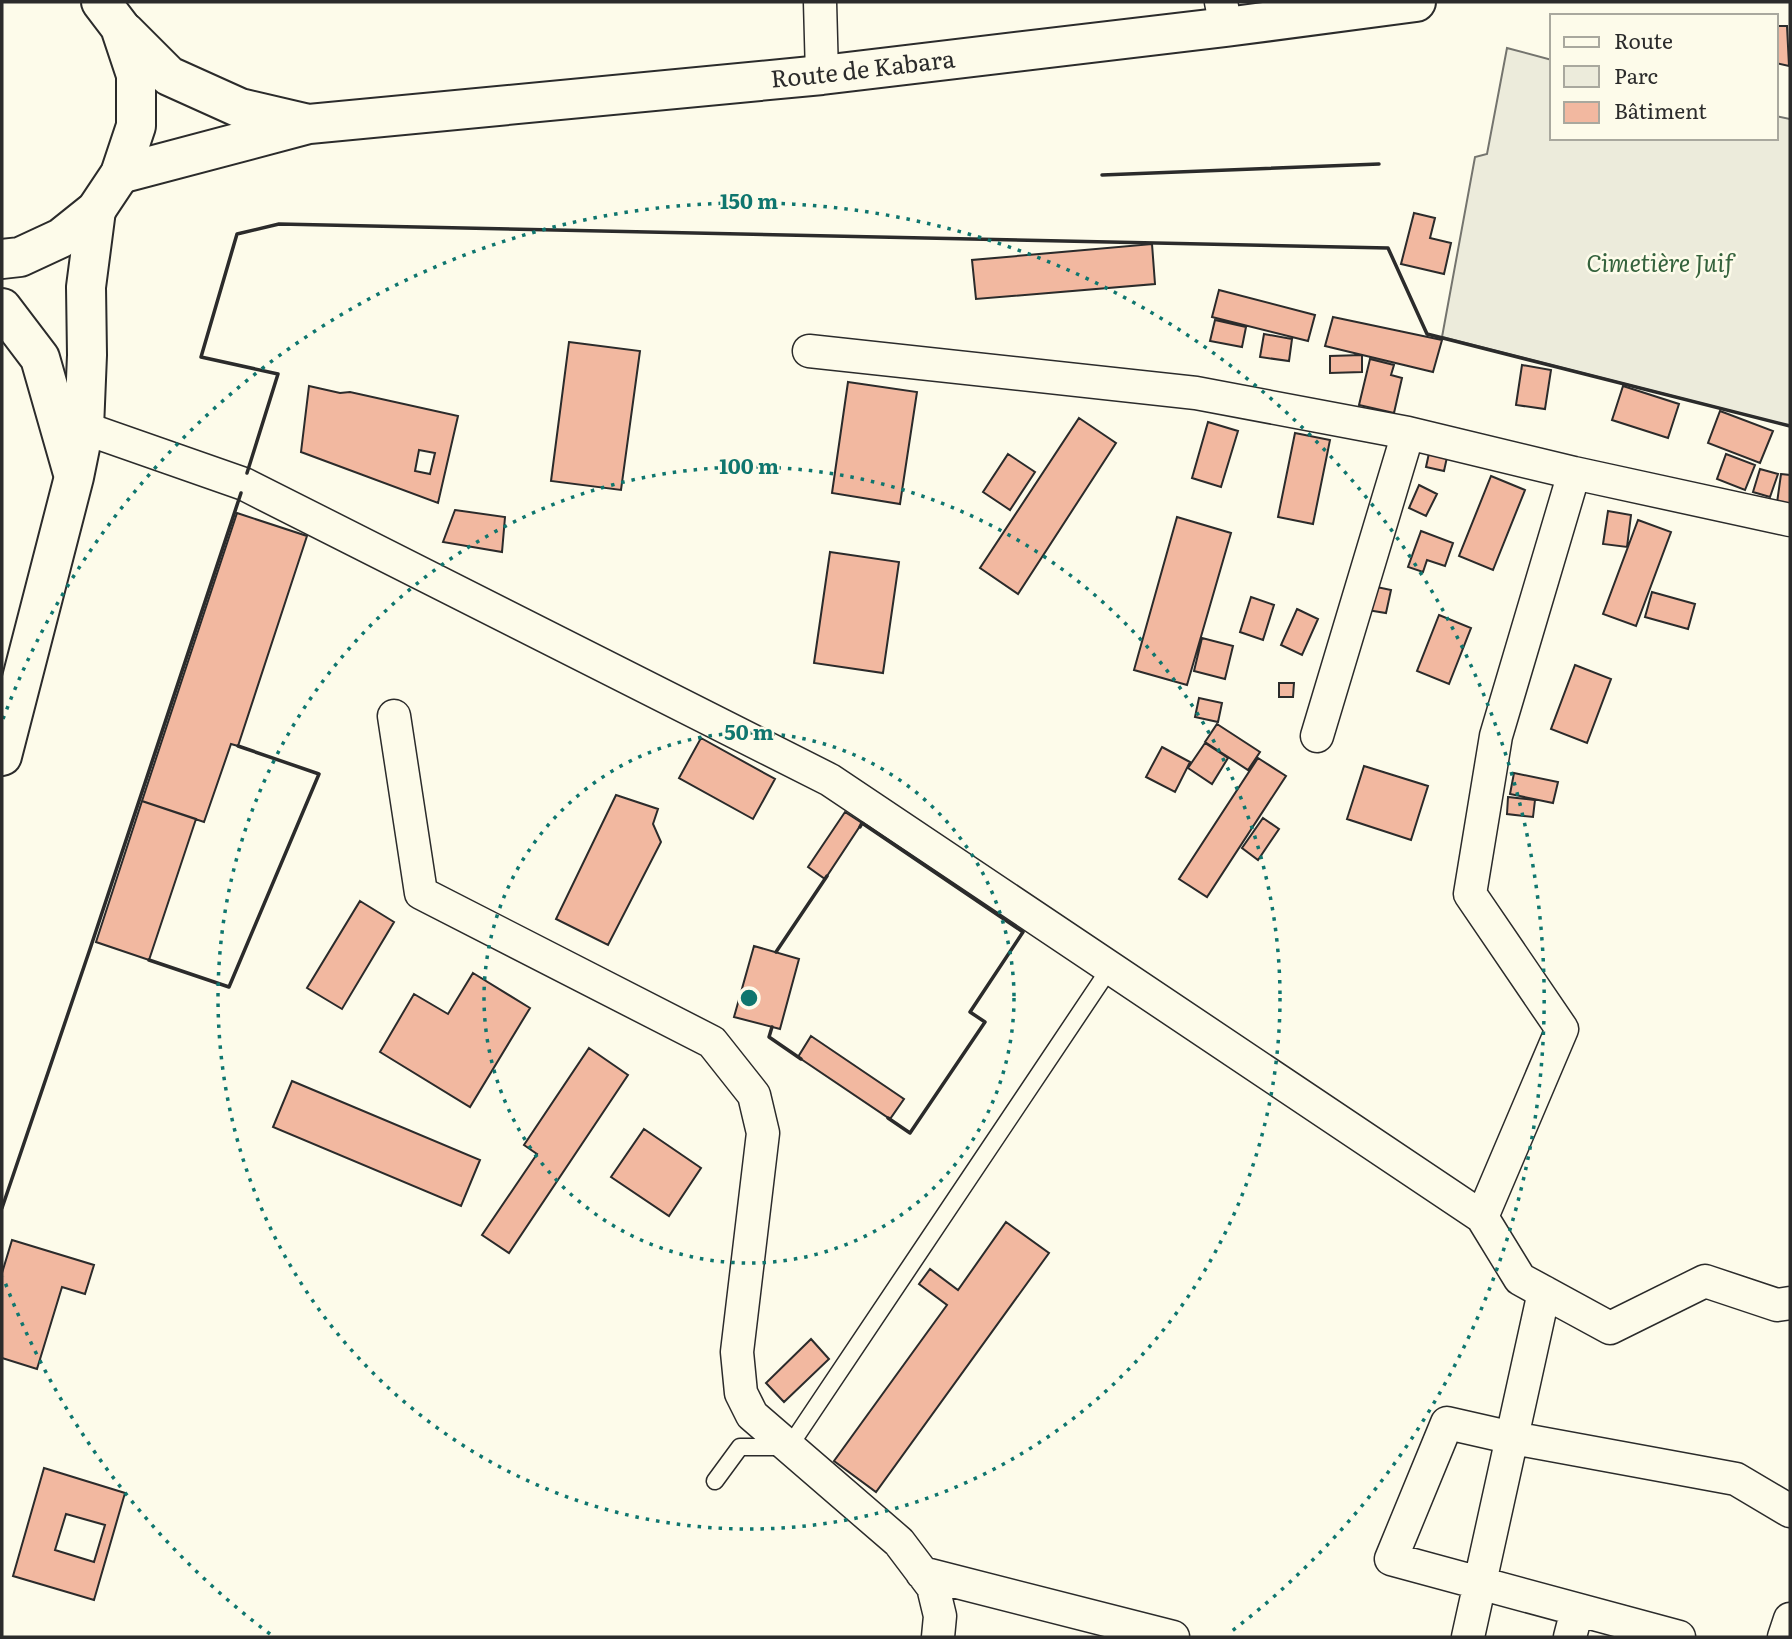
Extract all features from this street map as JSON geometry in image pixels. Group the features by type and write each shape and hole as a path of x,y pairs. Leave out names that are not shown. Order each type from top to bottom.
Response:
{"main road":[{"name":"Route de Kabara","path":"309,124 822,75 1224,14 1416,2"},
{"path":"111,14 169,76 240,108 309,124"},
{"path":"2,259 20,257 61,238 96,210 120,174 136,126 136,75 111,14"},
{"path":"120,174 309,124"},
{"path":"2,756 74,477 84,428 86,287 96,210"},
{"path":"2,308 40,358 74,477"}],"street":[{"path":"820,2 822,75"},
{"path":"809,351 1196,393 1408,433 1574,473 1790,520"},
{"path":"84,428 244,484 830,780 1482,1217 1520,1279 1610,1328 1705,1281 1777,1305 1790,1303"},
{"path":"1317,736 1408,433"},
{"path":"1482,1217 1562,1029 1470,894 1496,736 1574,473"},
{"path":"394,716 421,893 712,1042 754,1095 763,1133 737,1352 741,1393 752,1415 900,1542 933,1587 940,1616 938,1637"},
{"path":"1468,1637 1544,1292"},
{"path":"1679,1637 1574,1623 1481,1584 1391,1559 1447,1423 1513,1438 1736,1479 1790,1511"},
{"path":"922,1573 1173,1637"},
{"path":"1784,1637 1790,1619"}],"lane":[{"path":"715,1481 740,1447 789,1447 1110,968"}],"green space":[{"name":"Cimetière Juif","path":"1507,48 1550,59 1550,140 1778,140 1778,116 1790,119 1790,426 1442,337 1475,157 1487,154"}],"building":[{"path":"1778,26 1787,26 1789,66 1778,63"},
{"path":"1414,213 1435,218 1430,238 1451,243 1444,274 1401,264"},
{"path":"1152,244 1155,284 976,299 972,260"},
{"path":"1219,290 1315,315 1308,341 1212,317"},
{"path":"1333,317 1442,340 1433,372 1325,346"},
{"path":"1215,320 1246,327 1242,347 1210,341"},
{"path":"1264,334 1292,339 1289,361 1260,357"},
{"path":"569,342 640,351 621,490 551,481"},
{"path":"1362,355 1362,372 1330,373 1330,356"},
{"path":"1370,359 1394,365 1391,375 1402,378 1394,413 1359,405"},
{"path":"1522,365 1551,370 1545,409 1516,405"},
{"path":"848,382 917,392 900,504 832,493"},
{"path":"309,386 340,393 350,392 458,416 438,503 301,452","holes":["419,450 435,453 430,474 415,471"]},
{"path":"1623,386 1679,404 1668,438 1612,420"},
{"path":"1720,411 1773,431 1760,463 1708,443"},
{"path":"1079,418 1116,443 1018,594 980,568"},
{"path":"1208,422 1238,431 1221,487 1192,478"},
{"path":"1295,433 1330,440 1313,524 1278,517"},
{"path":"1431,444 1449,448 1444,471 1426,467"},
{"path":"1008,454 1035,472 1010,510 983,492"},
{"path":"1726,454 1755,465 1745,490 1717,479"},
{"path":"1760,469 1778,474 1770,497 1753,492"},
{"path":"1781,474 1790,475 1790,505 1777,503"},
{"path":"1491,476 1525,490 1493,570 1459,556"},
{"path":"1419,485 1437,494 1426,516 1409,508"},
{"path":"455,510 505,517 502,552 443,542"},
{"path":"1608,511 1631,515 1627,547 1603,544"},
{"path":"237,513 307,536 238,746 231,744 204,822 142,801"},
{"path":"1177,517 1231,533 1187,685 1134,670"},
{"path":"1638,520 1671,532 1636,626 1603,614"},
{"path":"1421,531 1453,543 1445,566 1427,560 1423,572 1408,567"},
{"path":"830,552 899,562 883,673 814,663"},
{"path":"1372,586 1391,590 1386,613 1367,610"},
{"path":"1652,592 1695,604 1688,629 1645,617"},
{"path":"1251,597 1274,605 1263,640 1240,632"},
{"path":"1297,609 1318,619 1302,655 1281,645"},
{"path":"1439,615 1471,628 1449,684 1417,671"},
{"path":"1202,638 1233,646 1225,679 1194,671"},
{"path":"1575,665 1611,679 1587,743 1551,729"},
{"path":"1279,683 1294,683 1293,697 1279,697"},
{"path":"1199,698 1222,703 1218,722 1195,717"},
{"path":"1217,724 1260,752 1248,770 1205,742"},
{"path":"701,738 775,779 753,819 679,778"},
{"path":"1205,743 1228,758 1212,784 1188,768"},
{"path":"1162,747 1190,762 1175,792 1146,777"},
{"path":"1258,758 1286,776 1207,897 1179,879"},
{"path":"1364,766 1428,786 1411,840 1347,819"},
{"path":"1514,773 1558,782 1553,803 1510,794"},
{"path":"616,795 658,809 653,824 661,842 608,945 556,919"},
{"path":"1508,797 1535,800 1533,817 1507,814"},
{"path":"142,801 196,819 149,960 96,942"},
{"path":"845,812 862,823 825,879 808,867"},
{"path":"1263,818 1279,829 1258,860 1242,848"},
{"path":"360,901 394,922 342,1009 307,988"},
{"path":"754,946 799,959 780,1029 734,1017"},
{"path":"473,973 530,1008 470,1107 380,1052 414,994 448,1014"},
{"path":"811,1036 904,1099 890,1119 798,1057"},
{"path":"589,1048 628,1075 509,1253 482,1235 537,1154 524,1145"},
{"path":"292,1081 480,1160 461,1206 273,1127"},
{"path":"644,1129 701,1168 669,1216 611,1177"},
{"path":"1006,1222 1049,1253 876,1492 834,1461 947,1305 919,1284 930,1269 958,1290"},
{"path":"12,1240 94,1265 85,1294 62,1287 37,1369 2,1358 2,1273"},
{"path":"811,1339 829,1359 784,1402 766,1383"},
{"path":"44,1468 125,1493 94,1600 13,1576","holes":["66,1514 105,1525 94,1562 55,1550"]}],"wall":[{"path":"1102,175 1379,164"},
{"path":"247,473 278,374 201,357 237,234 279,224 1388,248 1427,334 1790,426"},
{"path":"2,1208 241,493"},
{"path":"149,960 229,987 319,774 238,746"},
{"path":"860,827 862,823 1023,932 970,1012 985,1022 910,1133 888,1118"},
{"path":"776,952 827,876"},
{"path":"772,1027 769,1037 801,1059"}]}
